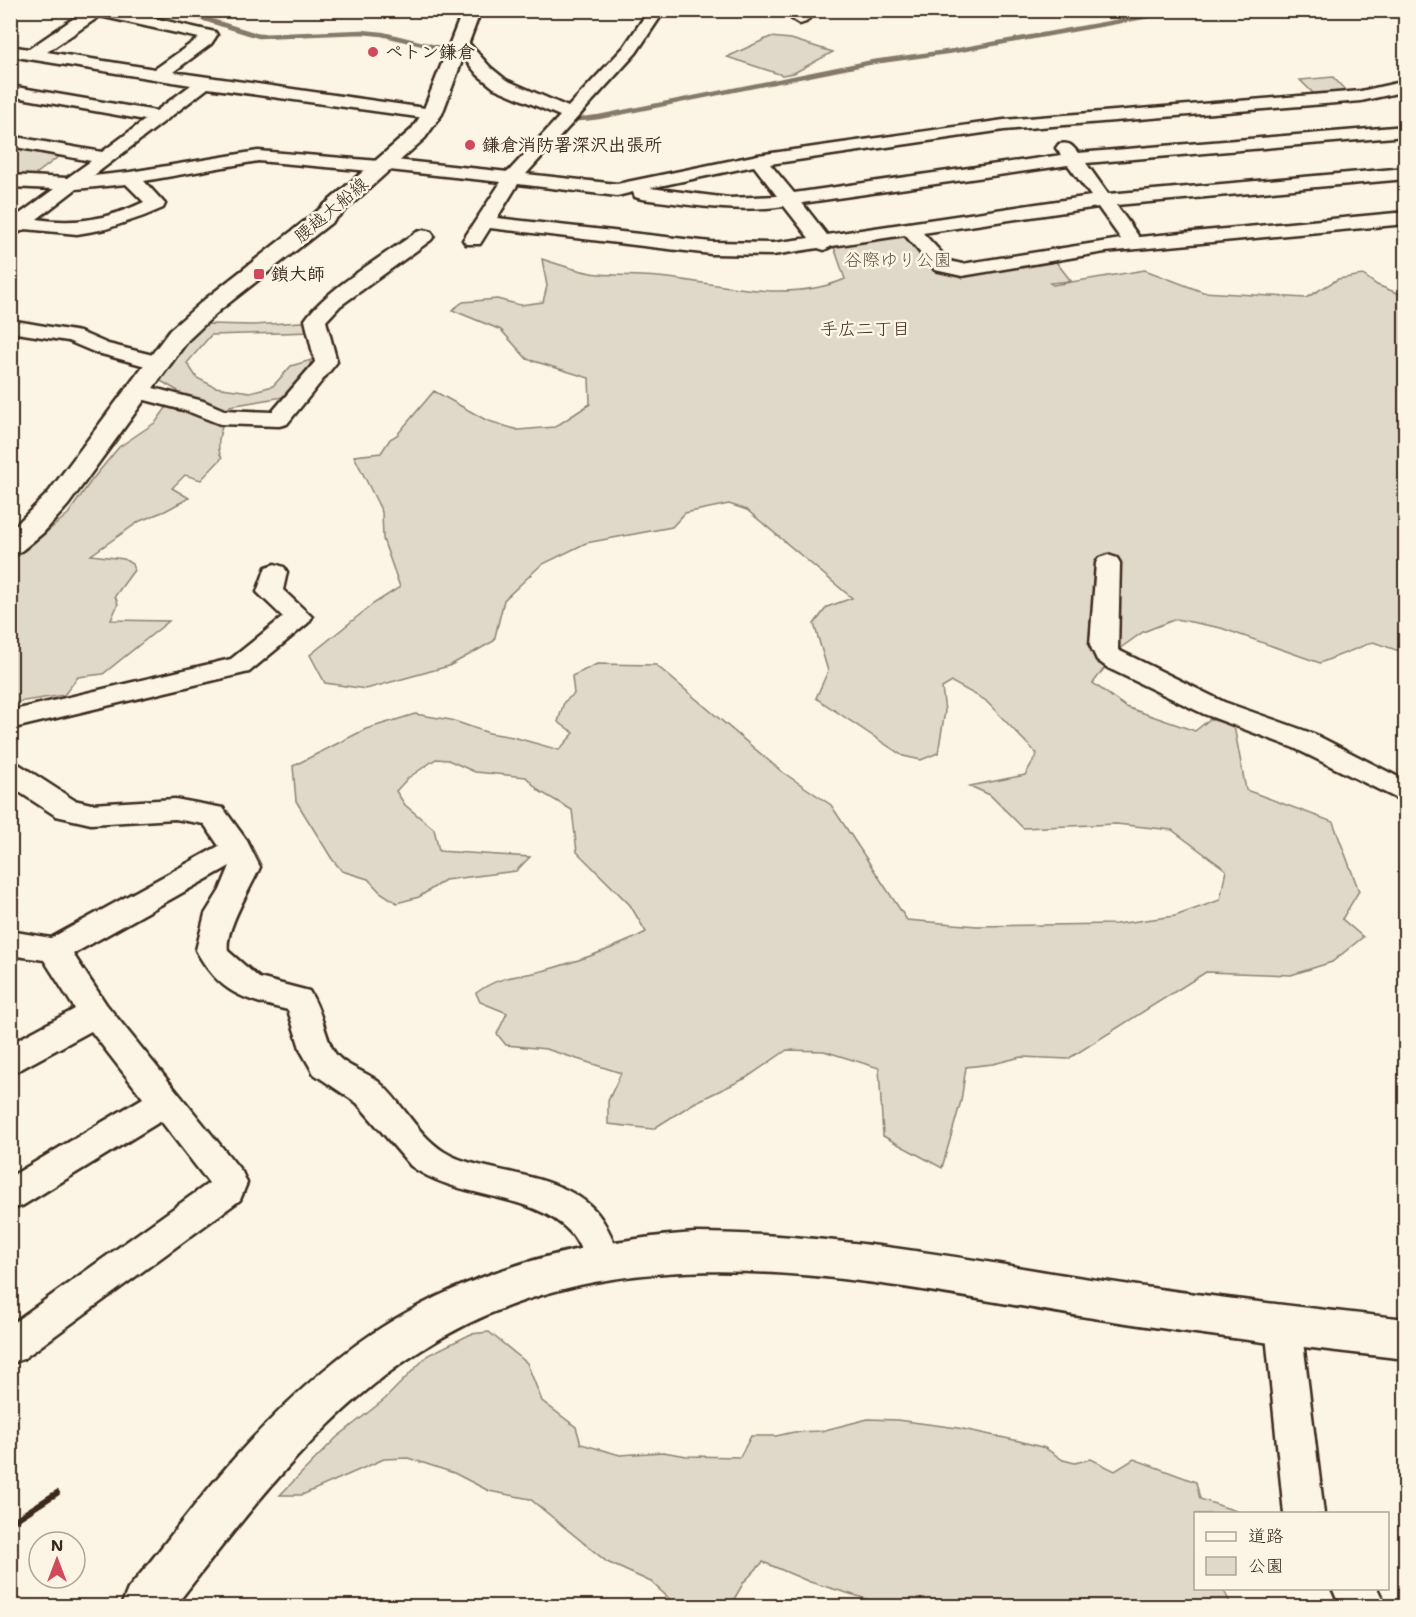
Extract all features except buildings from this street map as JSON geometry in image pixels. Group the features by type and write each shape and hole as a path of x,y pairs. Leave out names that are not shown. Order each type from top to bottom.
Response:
{"main road":[{"name":"腰越大船線","path":"10,546 33,527 58,499 178,335 323,218 418,134 432,114 472,10"},
{"path":"145,1606 264,1459 355,1373 406,1336 460,1306 519,1285 605,1263 693,1252 807,1257 928,1272 1283,1325 1406,1339"}],"street":[{"path":"473,240 513,178 630,50 657,10"},
{"path":"20,68 95,11 209,35 205,41 158,75"},
{"path":"459,42 484,71 500,84 571,115"},
{"path":"10,51 158,75 432,114"},
{"path":"17,227 205,82"},
{"path":"617,190 758,160 1004,125 1361,96 1406,86"},
{"path":"10,91 159,117"},
{"path":"1324,99 1403,176"},
{"path":"1045,121 1105,200 1134,243"},
{"path":"10,181 73,184 130,178 258,156 513,178 742,205 790,200 1039,162 1406,131"},
{"path":"10,141 106,158"},
{"path":"758,160 824,244"},
{"path":"485,222 728,250 773,249 824,244 1105,200 1403,176"},
{"path":"17,227 61,230 86,228 120,222 156,204 130,178"},
{"path":"910,229 942,266 962,270 1134,243 1406,218"},
{"path":"138,391 195,405 220,417 279,419 287,404 321,372 326,362 315,320 333,302 424,236"},
{"path":"10,326 73,336 101,348 157,363"},
{"path":"1108,562 1103,645 1106,654 1117,662 1214,708 1304,741 1406,792"},
{"path":"10,720 240,666 299,617 270,592 275,572"},
{"path":"10,772 66,809 91,814 175,809 213,815 237,849 245,867 214,932 211,950 217,960 249,988 298,999 307,1012 321,1060 333,1071 349,1078 369,1093 416,1151 434,1164 457,1174 517,1188 560,1204 584,1222 605,1263"},
{"path":"10,943 54,951 237,849"},
{"path":"10,1347 228,1189 230,1183 95,1012 54,951"},
{"path":"10,1060 95,1012"},
{"path":"10,1195 164,1102"},
{"path":"1283,1325 1304,1512"},
{"path":"1353,1590 1365,1606"}],"green space":[{"path":"770,37 791,39 833,52 794,73 782,75 727,57"},
{"path":"1333,77 1347,92 1314,94 1300,80"},
{"path":"11,145 62,154 31,178 11,175"},
{"name":"谷際ゆり公園","path":"908,235 937,269 1053,258 1071,281 1050,283 1053,285 1145,270 1203,292 1306,298 1338,279 1363,275 1377,285 1405,296 1405,653 1373,642 1320,663 1221,628 1176,619 1143,632 1119,649 1093,683 1126,707 1195,731 1210,719 1234,726 1246,790 1333,822 1359,891 1342,919 1363,937 1332,962 1291,975 1206,972 1068,1059 1021,1057 993,1064 966,1067 961,1101 942,1168 883,1136 879,1068 824,1051 787,1050 746,1078 694,1103 653,1129 608,1124 608,1101 621,1073 546,1049 506,1045 497,1034 507,1013 480,1002 476,993 502,979 546,970 585,958 646,932 630,905 577,852 572,810 539,791 526,777 475,772 448,760 436,759 408,778 396,791 405,805 434,829 439,851 530,857 516,871 445,880 419,897 397,903 380,892 368,879 342,871 332,859 296,801 293,766 366,729 415,714 451,720 489,733 559,750 574,733 558,722 564,702 574,694 572,676 597,664 656,665 781,771 831,805 907,920 977,926 1116,924 1175,916 1220,900 1226,870 1172,830 1116,824 1023,828 990,795 970,786 1025,775 1037,754 985,700 952,682 942,688 945,711 938,753 921,760 903,756 816,698 828,671 814,624 827,607 852,598 747,510 729,504 685,513 672,527 586,543 541,565 504,600 494,641 449,666 366,689 325,683 310,655 373,604 400,587 383,539 382,512 354,456 381,453 390,439 397,435 434,391 486,420 518,430 555,427 590,404 589,378 527,359 501,330 452,310 463,302 497,299 520,305 543,302 547,286 542,259 599,274 660,277 758,290 802,290 845,279 834,247"},
{"path":"310,323 312,332 211,335 187,363 197,378 215,387 250,392 273,386 291,366 311,360 308,372 283,397 230,406 219,439 222,458 201,480 185,475 172,488 189,498 140,521 91,555 124,559 132,564 134,570 115,596 118,604 111,620 169,621 103,674 78,677 64,695 11,703 10,563 68,514 119,447 156,422 178,391 159,380 200,328 207,324 253,325"},
{"path":"489,1332 527,1363 542,1401 576,1427 581,1444 620,1455 663,1452 687,1456 740,1457 751,1436 821,1431 868,1419 897,1420 958,1428 1045,1448 1063,1460 1075,1463 1091,1459 1115,1471 1134,1459 1196,1482 1200,1499 1239,1512 1194,1512 1194,1590 1224,1590 1232,1606 881,1606 867,1599 810,1582 763,1562 744,1582 730,1606 674,1606 674,1603 651,1582 607,1562 530,1499 489,1491 454,1473 408,1458 384,1459 302,1495 280,1495 336,1438 385,1399 428,1355 471,1334"}],"waterway":[{"path":"176,10 259,36 362,32 382,34 439,48"},
{"path":"548,110 573,119 599,117 873,62 954,51 1182,10"}],"railway":[{"path":"10,1523 57,1493"}],"place":[{"name":"ペトン鎌倉","path":"373,52"},
{"name":"鎌倉消防署深沢出張所","path":"470,145"},
{"name":"鎖大師","path":"259,274"}],"district":[{"name":"手広二丁目","path":"865,329"}]}
